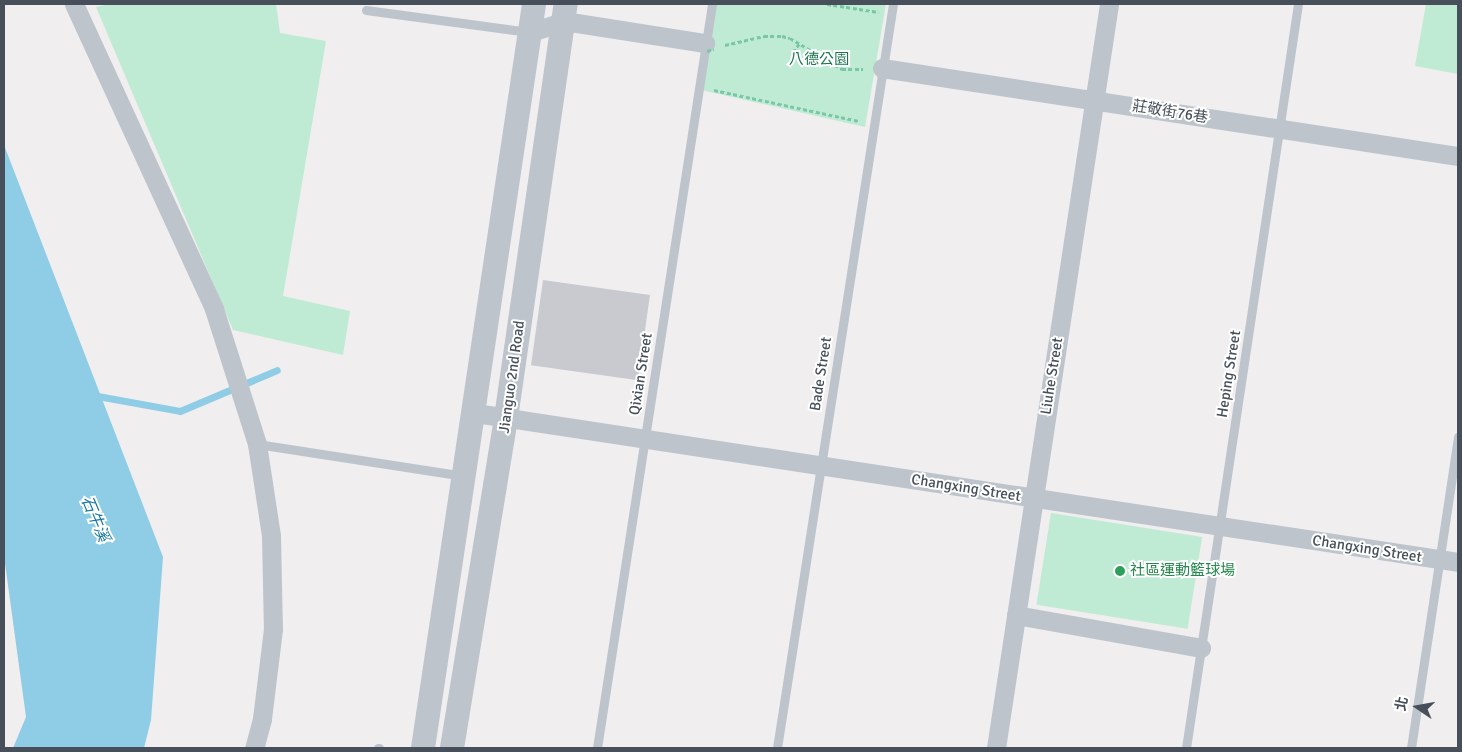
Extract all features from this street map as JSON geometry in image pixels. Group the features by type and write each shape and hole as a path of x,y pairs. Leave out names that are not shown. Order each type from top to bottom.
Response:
{"street":[{"path":"74,4 214,309 256,444 271,536 273,619 266,692 254,748"},
{"name":"Jianguo 2nd Road","path":"423,748 466,476 534,4"},
{"name":"Liuhe Street","path":"996,748 1109,4"},
{"path":"531,32 565,12 709,48"},
{"name":"Jianguo 2nd Road","path":"452,748 506,418 565,12"},
{"name":"莊敬街76巷","path":"875,72 1094,100 1458,156"},
{"name":"Changxing Street","path":"475,414 1449,561"},
{"path":"1016,615 1202,648"}],"lane":[{"name":"Qixian Street","path":"596,748 644,439 709,48 712,4"},
{"name":"Bade Street","path":"777,748 821,466 875,72 892,4"},
{"name":"Heping Street","path":"1186,748 1298,4"},
{"path":"366,10 531,32"},
{"path":"1412,748 1449,561 1458,437"},
{"path":"256,444 466,476"}],"path":[{"path":"826,4 879,12 878,21"},
{"path":"709,48 772,35 790,38 842,69 870,66 875,72"},
{"path":"793,52 799,44"},
{"path":"712,90 861,121 862,112"}],"green space":[{"path":"109,4 276,4 280,33 326,41 283,296 350,311 343,355 233,330 96,7"},
{"name":"八德公園","path":"715,4 886,4 865,127 701,90"},
{"path":"1426,4 1458,4 1458,74 1415,66"},
{"name":"社區運動籃球場","path":"1051,513 1202,537 1188,629 1036,605"}],"water":[{"name":"石牛溪","path":"4,145 163,557 151,720 144,748 13,748 26,717 4,556"}],"building":[{"path":"543,280 650,295 638,380 531,365"}],"waterway":[{"path":"92,395 180,411 277,370"}],"place":[{"name":"社區運動籃球場","path":"1120,571"}]}
